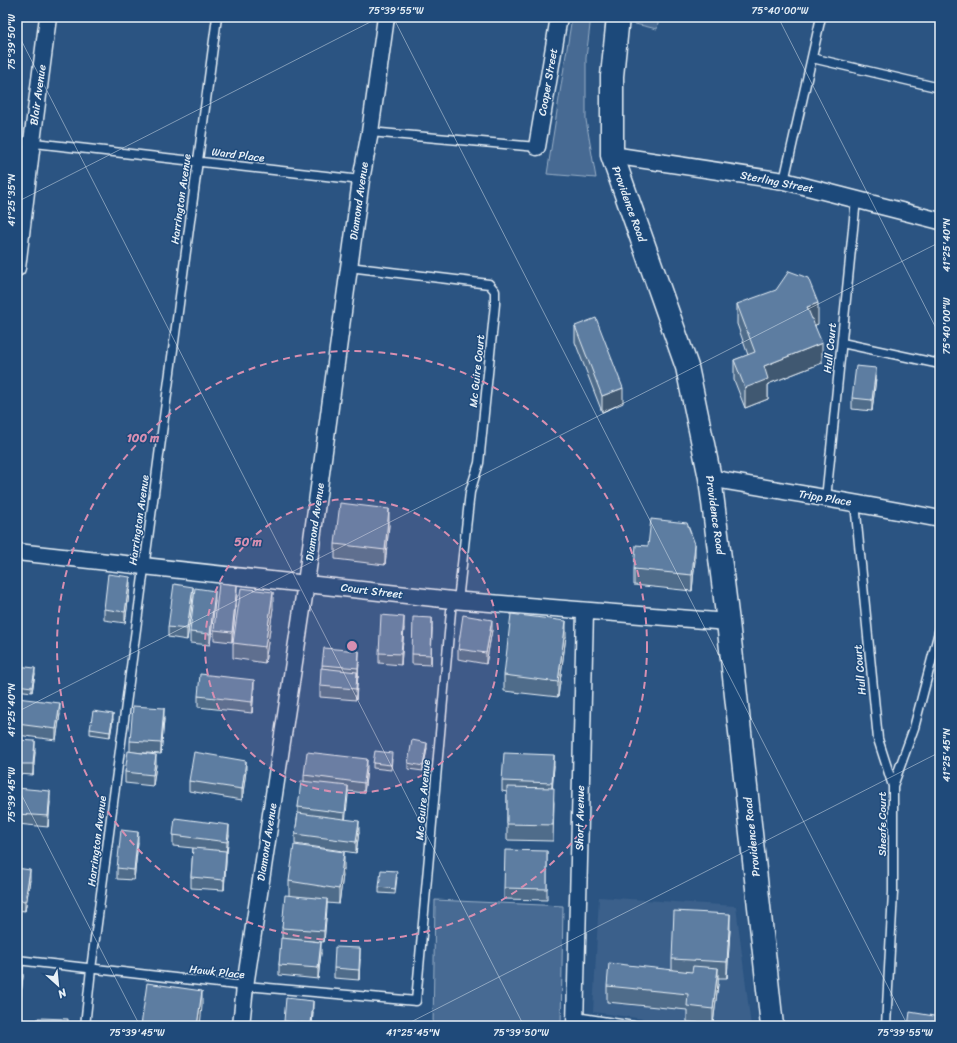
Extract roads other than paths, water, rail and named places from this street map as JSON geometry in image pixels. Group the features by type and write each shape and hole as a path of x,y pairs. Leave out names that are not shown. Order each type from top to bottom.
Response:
{"main road":[{"name":"Providence Road","path":"618,17 612,76 612,155 688,366 710,478 728,622 772,1026"}],"street":[{"name":"Blair Avenue","path":"17,268 24,141 48,17"},
{"name":"Diamond Avenue","path":"241,1026 245,986 306,584 361,180 370,132 386,17"},
{"name":"Cooper Street","path":"537,147 559,17"},
{"name":"Sterling Street","path":"612,155 784,181 940,221"},
{"name":"Tripp Place","path":"710,478 940,519"},
{"name":"Court Street","path":"17,552 455,601 728,622"},
{"name":"Short Avenue","path":"576,1021 585,611"}],"lane":[{"name":"Harrington Avenue","path":"85,1026 91,969 217,17"},
{"path":"784,181 822,17"},
{"path":"812,58 940,88"},
{"path":"370,132 537,147"},
{"name":"Ward Place","path":"24,141 361,180"},
{"name":"Hull Court","path":"826,499 856,199"},
{"name":"Mc Guire Court","path":"349,267 489,284 495,291 495,304 479,463 470,492 455,601"},
{"path":"842,343 940,364"},
{"name":"Hull Court","path":"855,503 878,739 893,786"},
{"name":"Mc Guire Avenue","path":"416,1001 455,601"},
{"name":"Sheafe Court","path":"886,1026 893,892 893,786 914,728 940,628"},
{"name":"Hawk Place","path":"17,960 245,986 416,1001"},
{"path":"576,1021 633,1026"}]}
